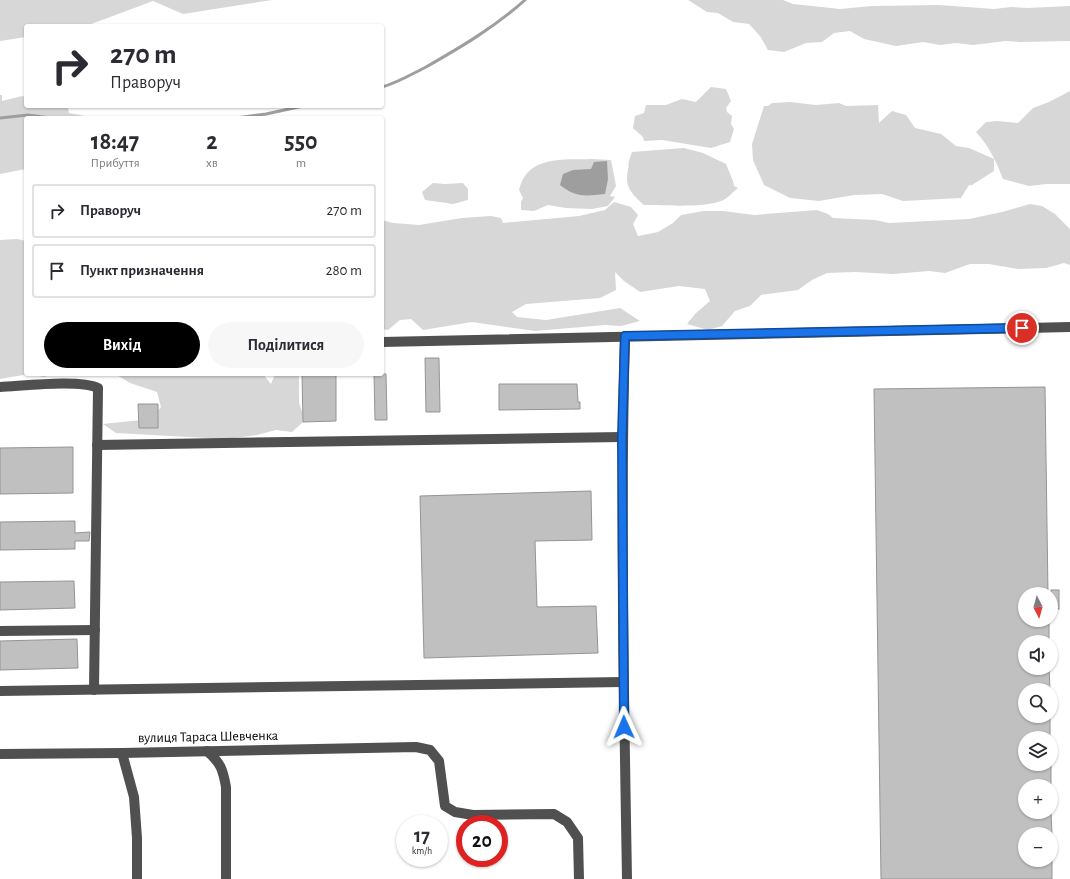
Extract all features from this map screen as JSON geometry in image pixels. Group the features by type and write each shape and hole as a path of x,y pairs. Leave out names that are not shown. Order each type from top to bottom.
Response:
{"lane":[{"path":"384,342 1070,327"},
{"path":"625,336 622,437 623,682 627,879"},
{"path":"0,387 67,384 91,385 98,388 94,690"},
{"path":"97,445 622,437"},
{"path":"0,631 94,630"},
{"path":"0,691 623,682"},
{"name":"вулиця Тараса Шевченка","path":"0,754 207,752 416,747 430,750 439,760 445,806 455,812 473,815 554,814 567,822 578,838 579,879"},
{"path":"207,752 217,759 224,775 226,787 226,879"},
{"path":"122,753 134,797 137,838 137,879"}],"shaded area":[{"path":"0,0 272,0 183,14 153,1 91,24 24,24 24,37 0,41"},
{"path":"688,0 783,0 793,4 840,9 872,6 939,5 994,9 1011,7 1027,8 1070,6 1070,41 1005,41 973,45 956,43 940,45 923,42 896,46 864,39 850,31 834,33 822,42 806,43 784,52 768,50 760,36 749,24 733,22 718,13 707,12"},
{"path":"711,87 726,89 731,101 726,108 727,112 732,116 731,124 734,129 730,142 711,148 662,140 644,141 643,137 633,128 635,116 644,113 646,105 666,105 682,99 696,102"},
{"path":"1070,91 1070,184 1029,186 1003,179 992,154 976,132 986,122 997,121 1018,123 1033,108 1049,102"},
{"path":"0,95 2,95 2,101 24,96 24,108 68,108 69,113 85,116 24,116 24,169 0,174"},
{"path":"790,102 816,105 839,103 846,106 878,105 879,123 892,111 906,115 915,128 941,134 956,146 969,148 994,159 994,171 972,185 969,185 961,198 903,201 882,194 854,195 819,201 790,198 764,185 753,160 752,144 764,106 768,106 772,103"},
{"path":"684,148 703,153 726,164 734,186 738,188 726,199 704,205 644,205 633,194 628,186 627,176 632,152"},
{"path":"558,160 611,160 616,186 610,196 615,197 608,206 592,209 566,208 548,205 534,211 521,210 521,202 523,198 519,190 523,179 538,165"},
{"path":"607,161 608,179 605,194 576,194 560,185 563,174 573,170 591,169 594,162"},
{"path":"433,183 463,183 468,189 468,200 453,204 425,200 422,192"},
{"path":"614,202 631,207 638,215 633,224 638,236 658,232 673,223 681,215 704,211 723,211 754,215 817,210 828,214 833,218 875,220 889,223 969,219 1030,204 1042,206 1055,214 1070,229 1070,265 1064,263 1046,268 1018,269 989,264 970,264 945,273 929,271 893,274 855,272 827,273 812,280 798,290 761,295 750,306 735,311 722,326 708,330 687,324 696,313 710,301 705,289 679,286 640,292 624,281 615,272 616,290 600,298 526,304 512,312 517,317 546,320 620,308 640,321 621,326 605,325 535,331 472,322 423,330 411,319 400,320 388,330 384,329 384,221 393,223 419,225 462,218 491,216 501,218 503,223 579,216 605,210"},
{"path":"17,239 24,241 24,375 0,379 0,240"},
{"path":"118,376 265,376 271,384 274,376 299,376 299,403 306,422 303,422 292,432 276,430 257,435 225,439 116,433 103,424 151,419 161,407 157,392 130,383"}],"building":[{"path":"425,358 439,358 440,412 426,412"},
{"path":"384,374 386,374 387,420 375,420 374,376 384,376"},
{"path":"302,376 336,376 336,421 303,422"},
{"path":"499,384 577,384 580,409 499,410"},
{"path":"1045,387 1048,587 1018,587 1018,627 1049,627 1049,635 1018,635 1018,675 1049,675 1050,683 1018,683 1018,723 1050,723 1050,731 1018,731 1018,771 1051,771 1051,779 1018,779 1018,819 1051,819 1052,827 1018,827 1018,867 1052,867 1052,879 881,879 874,389"},
{"path":"138,404 158,404 158,428 139,428"},
{"path":"73,447 73,493 0,494 0,448"},
{"path":"591,491 592,540 535,541 537,607 596,606 598,653 424,658 420,496"},
{"path":"75,521 75,533 90,532 89,541 75,541 75,549 0,550 0,522"},
{"path":"74,581 75,608 0,610 0,582"},
{"path":"1058,590 1059,590 1058,609"},
{"path":"77,639 78,668 0,670 0,641"}],"waterway":[{"path":"384,86 426,67 465,44 490,28 525,0"},
{"path":"251,116 294,108"},
{"path":"0,118 28,115 36,116"}],"route":[{"path":"624,727 622,437 625,336 1022,328"}]}
